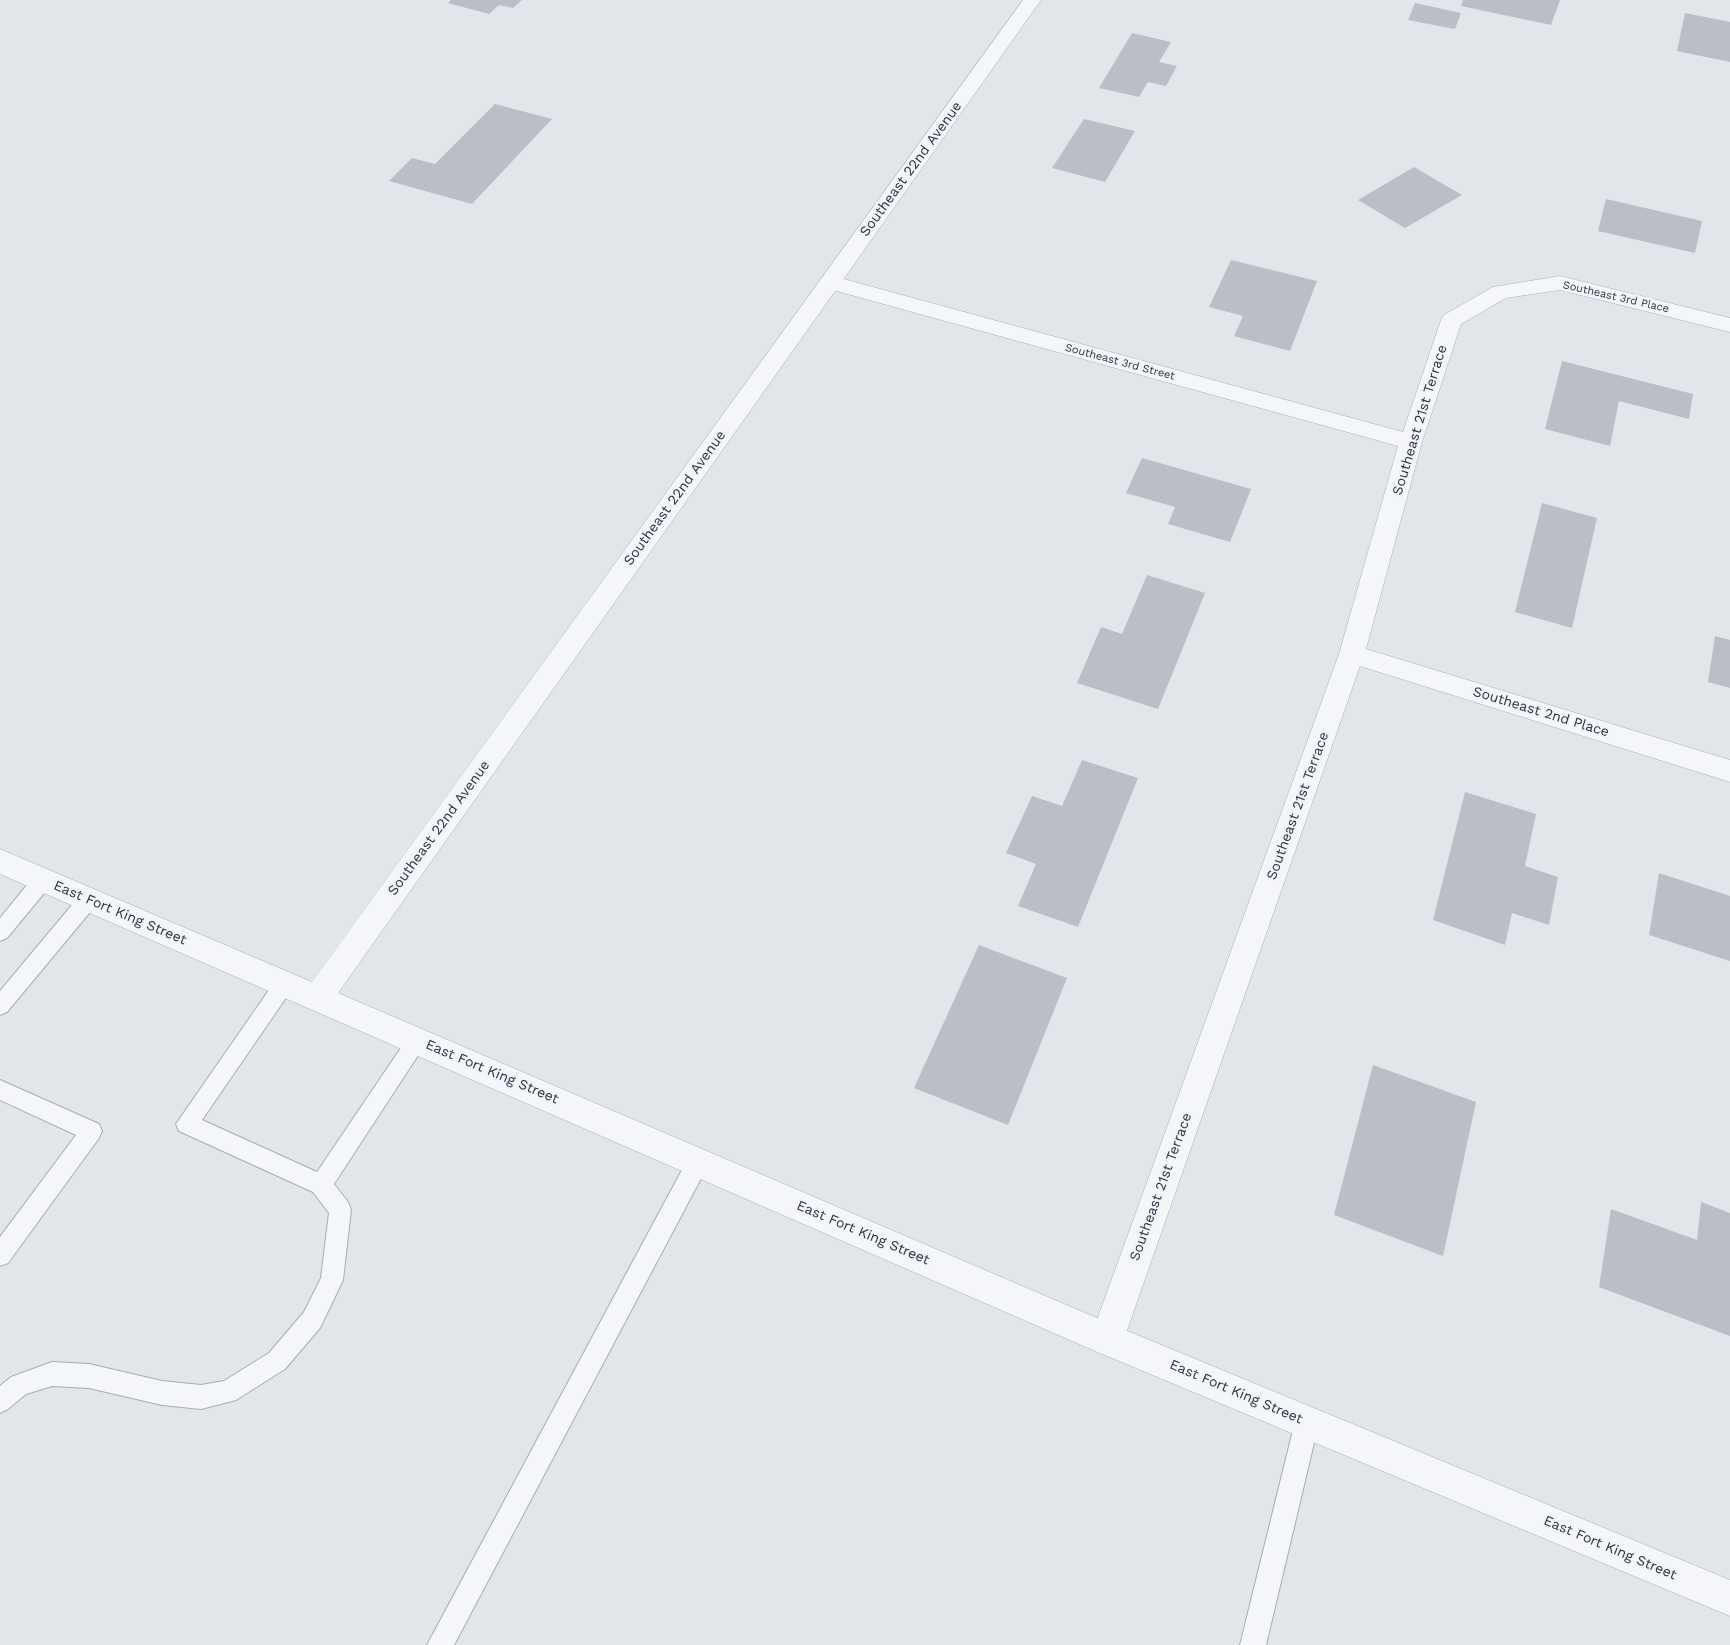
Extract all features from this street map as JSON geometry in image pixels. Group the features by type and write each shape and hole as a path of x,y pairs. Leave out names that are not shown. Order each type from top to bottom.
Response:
{"street":[{"name":"Southeast 22nd Avenue","path":"318,997 1032,0"},
{"name":"Southeast 3rd Street","path":"830,282 1412,442"},
{"name":"Southeast 3rd Place","path":"1500,292 1560,283 1730,324"},
{"name":"Southeast 21st Terrace","path":"1107,1339 1352,654 1412,442 1452,320 1500,292"},
{"name":"Southeast 2nd Place","path":"1352,654 1730,771"},
{"name":"East Fort King Street","path":"0,861 1107,1339 1730,1598"}],"lane":[{"path":"0,932 43,880"},
{"path":"0,1006 89,899"},
{"path":"0,1401 19,1384 52,1374 89,1376 162,1392 200,1397 228,1392 277,1362 312,1320 332,1280 340,1210 321,1185 188,1124 285,983"},
{"path":"321,1185 418,1040"},
{"path":"0,1090 91,1131 0,1254"},
{"path":"440,1645 698,1162"},
{"path":"1253,1645 1307,1422"}],"building":[{"path":"451,0 522,0 513,8 499,5 489,14 448,3"},
{"path":"1463,0 1560,0 1551,25 1461,6"},
{"path":"1415,3 1461,13 1455,29 1408,20"},
{"path":"1685,13 1730,22 1730,62 1677,51"},
{"path":"1132,33 1171,42 1159,62 1177,66 1166,86 1148,82 1139,97 1099,88"},
{"path":"495,104 552,119 472,204 389,181 412,158 435,164"},
{"path":"1084,119 1135,131 1105,182 1052,168"},
{"path":"1414,167 1462,195 1405,228 1358,200"},
{"path":"1606,199 1702,221 1695,253 1598,231"},
{"path":"1231,260 1317,281 1290,351 1234,336 1243,316 1209,307"},
{"path":"1562,361 1693,394 1689,419 1619,401 1610,446 1545,429"},
{"path":"1142,458 1251,489 1230,542 1168,524 1175,507 1126,493"},
{"path":"1542,503 1597,518 1572,628 1515,612"},
{"path":"1147,575 1205,593 1158,709 1077,683 1101,627 1122,634"},
{"path":"1715,636 1730,640 1730,688 1708,682"},
{"path":"1082,760 1138,778 1078,927 1018,906 1036,864 1006,853 1032,796 1062,806"},
{"path":"1465,792 1536,814 1525,866 1558,877 1549,925 1512,913 1505,945 1433,920"},
{"path":"1659,873 1730,896 1730,961 1649,935"},
{"path":"979,945 1067,978 1008,1125 914,1088"},
{"path":"1373,1065 1476,1102 1443,1256 1334,1215"},
{"path":"1701,1202 1730,1213 1730,1336 1599,1287 1611,1209 1697,1240"}]}
